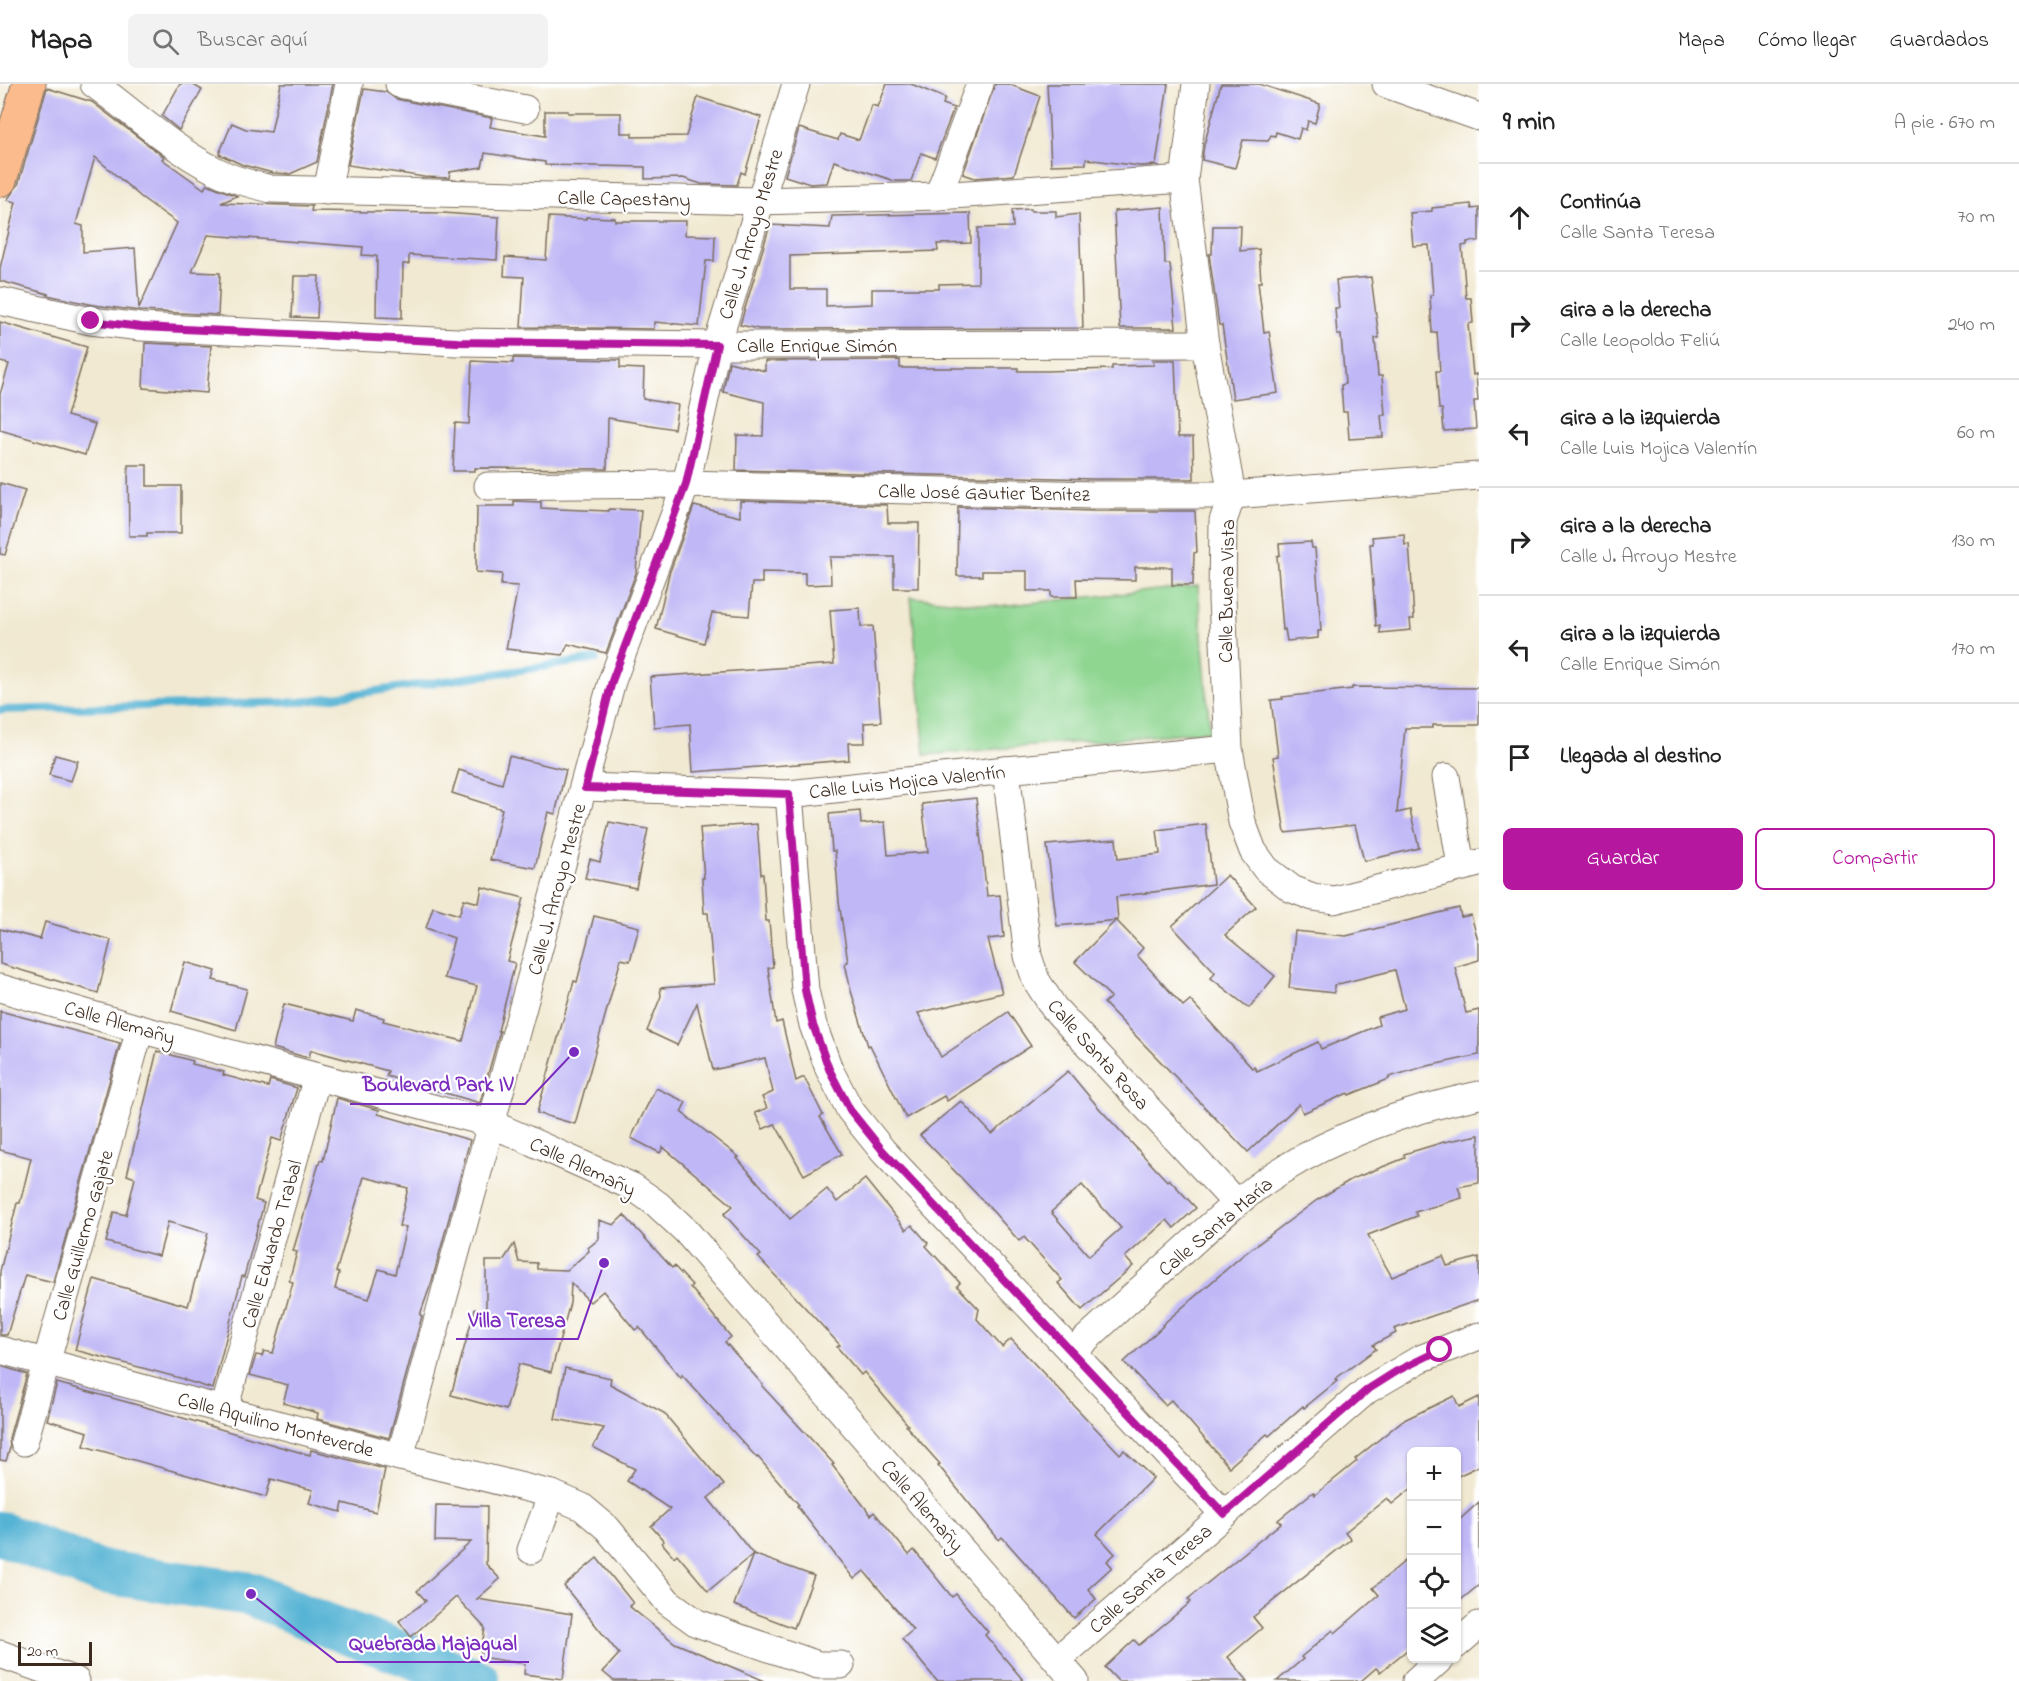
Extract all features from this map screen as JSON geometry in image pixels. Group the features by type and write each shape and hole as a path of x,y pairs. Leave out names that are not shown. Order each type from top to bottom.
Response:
{"main road":[{"path":"0,180 6,139 29,84"}],"street":[{"name":"Calle Capestany","path":"94,84 171,142 226,176 271,189 759,201 938,196 1184,179"},
{"path":"327,191 349,84"},
{"path":"399,84 525,109"},
{"name":"Calle J. Arroyo Mestre","path":"400,1457 585,788 612,681 686,484 717,345 796,84"},
{"path":"938,196 980,84"},
{"name":"Calle Buena Vista","path":"1196,84 1184,179 1205,344 1232,495 1223,521 1222,599 1229,749 1242,822 1253,851 1266,869 1292,889 1313,897 1334,900 1470,865"},
{"path":"1386,84 1479,117"},
{"name":"Calle Enrique Simón","path":"0,301 91,321 141,327 457,342 717,345 1205,344"},
{"name":"Calle José Gautier Benítez","path":"488,486 686,484 1094,495 1232,495 1479,476"},
{"name":"Calle Luis Mojica Valentín","path":"585,788 789,794 1229,749"},
{"name":"Calle Santa Rosa","path":"1006,770 1028,956 1036,980 1054,1008 1236,1203"},
{"path":"1446,777 1470,865"},
{"path":"789,794 805,990 813,1025 829,1069 850,1110 883,1151 1224,1514"},
{"name":"Calle Alemañy","path":"0,987 140,1029 492,1124 633,1187 657,1204 685,1230 1075,1681"},
{"name":"Calle Guillermo Gajate","path":"24,1442 140,1029"},
{"name":"Calle Eduardo Trabal","path":"224,1410 317,1077"},
{"name":"Calle Santa María","path":"1072,1352 1236,1203 1287,1168 1313,1152 1361,1130 1406,1113 1479,1095"},
{"name":"Calle Santa Teresa","path":"1057,1660 1367,1390 1420,1359 1479,1336"},
{"name":"Calle Aquilino Monteverde","path":"0,1350 400,1457 552,1494 582,1508 607,1528 668,1602 697,1623 818,1665 841,1665"},
{"path":"531,1550 552,1494"},
{"path":"1461,1641 1479,1625"},
{"path":"0,1654 76,1681"},
{"path":"1416,1681 1436,1663"}],"green space":[{"path":"1198,586 1210,731 925,755 911,597 999,606"}],"building":[{"path":"180,84 192,84 202,90 179,130 162,116"},
{"path":"281,84 333,84 317,162 290,174 273,173 243,165 219,154 232,123 246,129 271,132"},
{"path":"887,84 911,84 945,98 943,104 954,108 935,158 921,153 911,181 895,181 834,161 827,183 810,184 785,176 799,128 838,140 840,134 859,140 872,105 878,107"},
{"path":"995,84 1008,84 1040,96 1014,175 975,178 963,174"},
{"path":"1047,84 1168,84 1156,165 1140,166 1086,159 1086,164 1051,165"},
{"path":"1221,84 1259,84 1320,104 1315,123 1308,121 1306,130 1301,128 1298,139 1276,132 1275,136 1271,135 1268,141 1243,140 1235,168 1202,160"},
{"path":"47,88 92,102 164,157 162,159 204,189 207,184 237,196 221,203 312,206 311,211 443,213 499,217 497,260 409,255 409,264 403,264 402,318 376,317 377,256 362,255 363,247 208,235 192,272 220,273 218,315 140,311 94,305 47,295 0,281 0,268 16,202 7,200 18,185","holes":["95,157 141,197 177,223 139,308 135,248 83,252 83,226 76,224"]},
{"path":"364,89 386,92 396,99 492,118 490,127 545,136 545,111 568,111 568,113 621,113 621,133 632,133 632,137 686,136 698,97 761,117 745,174 741,172 737,185 701,184 683,178 645,179 645,167 545,165 545,162 485,153 482,167 450,172 449,178 424,177 348,165"},
{"path":"1471,204 1472,209 1479,208 1479,241 1467,242 1467,245 1462,246 1466,298 1471,298 1473,323 1468,324 1473,375 1476,374 1478,401 1474,401 1476,429 1444,431 1442,409 1439,409 1436,371 1440,371 1437,332 1432,333 1430,295 1433,295 1429,245 1413,246 1410,213"},
{"path":"1163,207 1165,264 1170,264 1176,328 1120,328 1114,211"},
{"path":"1031,209 1031,211 1056,211 1056,217 1079,214 1083,328 759,329 740,325 770,225 830,228 832,216 970,213 971,243 937,244 938,251 790,256 790,289 826,289 826,306 872,304 872,289 939,289 939,284 978,283 978,228 1013,227 1012,210"},
{"path":"549,217 615,218 615,221 686,221 685,235 715,236 714,261 706,261 699,326 654,322 654,329 521,327 524,277 504,276 505,257 546,260"},
{"path":"1213,226 1241,226 1240,251 1259,249 1261,282 1258,282 1264,332 1269,331 1278,393 1233,399 1209,254 1212,254"},
{"path":"294,276 319,276 317,318 292,317"},
{"path":"1371,277 1379,338 1375,338 1378,376 1382,376 1385,415 1381,415 1383,437 1349,439 1347,412 1343,412 1341,385 1345,384 1341,335 1337,335 1335,308 1339,308 1336,280"},
{"path":"0,322 87,347 67,416 95,424 85,455 0,430 0,394 9,364 0,362"},
{"path":"145,343 211,346 207,393 143,388"},
{"path":"513,358 620,360 620,368 644,369 643,399 678,405 674,429 608,418 607,469 475,468 475,471 453,471 455,423 469,424 472,361 513,363"},
{"path":"900,360 900,368 1018,368 1018,371 1047,371 1112,369 1112,366 1154,365 1153,360 1175,360 1178,437 1193,437 1194,479 1094,479 736,470 737,435 763,436 764,402 723,392 729,362 765,371 765,361"},
{"path":"128,465 147,465 147,486 181,486 181,533 147,533 147,536 129,536"},
{"path":"0,483 25,490 5,555 0,554"},
{"path":"514,501 541,502 541,508 641,510 636,573 606,653 568,644 563,655 506,649 518,586 501,585 502,574 476,572 477,506 514,506"},
{"path":"740,501 887,505 888,523 919,523 918,588 894,588 894,557 830,557 831,584 805,585 805,573 762,572 762,583 752,583 749,616 712,613 704,643 656,629 669,574 694,506 740,517"},
{"path":"958,507 1195,511 1197,552 1194,553 1193,585 1172,585 1172,567 1135,567 1135,580 1076,579 1077,597 1051,597 1051,591 1027,591 1027,571 982,571 982,576 957,576"},
{"path":"1404,534 1405,545 1409,544 1414,619 1410,619 1411,630 1380,633 1380,625 1376,626 1370,544 1373,544 1372,537"},
{"path":"1311,542 1312,548 1315,548 1321,631 1318,631 1318,638 1287,641 1285,629 1283,630 1277,556 1280,555 1279,544"},
{"path":"860,608 861,627 873,626 881,722 864,723 865,743 848,743 849,760 693,772 690,724 654,727 650,677 834,664 830,610"},
{"path":"1352,687 1479,688 1479,725 1433,725 1433,728 1405,728 1397,813 1410,810 1419,848 1364,861 1355,825 1285,833 1273,757 1278,756 1271,700 1352,689"},
{"path":"55,755 78,761 71,781 49,775"},
{"path":"509,756 566,770 555,814 548,812 535,868 490,860 502,809 452,793 459,770 502,784"},
{"path":"976,798 987,896 1000,895 1004,937 988,939 1002,993 918,1013 941,1057 1008,1012 1031,1046 947,1101 944,1096 906,1118 870,1045 868,1046 851,991 845,963 848,962 829,814 860,811 861,824 885,822 888,855 928,852 922,804"},
{"path":"609,822 648,829 636,888 585,878 590,859 600,862"},
{"path":"757,824 766,921 769,921 773,967 768,968 776,1023 782,1021 796,1081 804,1077 823,1115 820,1117 842,1154 804,1175 775,1124 763,1129 755,1113 767,1108 762,1097 773,1092 765,1058 713,1070 697,1003 677,1045 647,1031 661,996 660,988 714,984 708,913 704,913 700,828"},
{"path":"1206,824 1213,884 1116,897 1118,920 1057,926 1047,845 1116,839 1118,859 1160,854 1157,830"},
{"path":"1227,875 1256,907 1225,935 1275,976 1249,1008 1211,978 1215,972 1172,926"},
{"path":"482,887 524,898 507,961 515,963 498,1031 500,1031 480,1103 386,1076 388,1071 311,1050 309,1057 305,1057 273,1048 284,1004 353,1021 356,1010 384,1018 383,1021 463,1041 477,986 444,978 454,938 426,928 433,907 459,915 464,899 479,903"},
{"path":"1459,908 1461,917 1471,915 1479,944 1479,960 1455,967 1466,1013 1479,1010 1479,1055 1389,1077 1389,1079 1349,1095 1348,1093 1303,1113 1299,1104 1248,1152 1104,1003 1111,997 1075,962 1116,920 1143,948 1137,955 1183,1006 1190,1000 1257,1071 1318,1042 1321,1049 1379,1025 1377,1017 1405,1009 1395,970 1334,985 1334,993 1289,988 1295,931 1346,936"},
{"path":"594,916 639,927 630,961 621,959 575,1124 537,1113 574,981 577,982"},
{"path":"45,922 111,940 98,993 0,964 0,929 40,939"},
{"path":"185,962 216,971 213,980 247,989 236,1030 171,1011"},
{"path":"0,1011 120,1043 53,1282 25,1275 7,1335 0,1335 0,1271 31,1158 0,1150"},
{"path":"157,1051 193,1061 192,1064 224,1072 223,1075 268,1087 270,1080 297,1088 281,1141 272,1138 255,1200 264,1203 244,1277 242,1276 213,1389 75,1350 94,1279 188,1306 208,1233 168,1222 159,1256 106,1242 114,1212 126,1215 135,1178 127,1175"},
{"path":"1068,1071 1167,1181 1169,1179 1196,1208 1174,1228 1167,1220 1125,1257 1133,1266 1082,1310 1058,1283 1062,1280 1024,1237 1019,1241 920,1135 961,1101 992,1134","holes":["1082,1185 1121,1228 1089,1256 1051,1212"]},
{"path":"656,1088 686,1102 681,1112 739,1157 737,1158 790,1219 827,1189 837,1202 865,1179 906,1230 912,1225 928,1243 926,1246 960,1283 957,1286 979,1309 977,1319 1002,1347 1011,1339 1120,1454 1124,1450 1153,1478 1097,1534 1115,1554 1107,1561 1112,1567 1088,1589 1096,1599 1074,1618 1002,1537 999,1540 864,1372 861,1375 837,1347 840,1345 758,1257 761,1255 724,1214 733,1206 663,1147 660,1153 631,1138"},
{"path":"337,1098 379,1110 378,1114 470,1140 432,1281 420,1315 422,1316 389,1438 317,1419 318,1413 283,1403 288,1385 250,1375 256,1355 262,1356 264,1351 273,1353 293,1282 289,1281 297,1252 293,1251 320,1160 323,1161","holes":["364,1177 408,1188 399,1226 406,1227 395,1274 379,1269 369,1299 335,1289 339,1273 336,1272"]},
{"path":"1479,1135 1479,1183 1458,1187 1462,1198 1415,1212 1417,1216 1368,1235 1392,1277 1443,1256 1447,1266 1479,1257 1479,1300 1394,1329 1396,1333 1373,1345 1376,1349 1335,1379 1337,1381 1304,1408 1303,1406 1269,1436 1267,1434 1229,1467 1171,1400 1165,1405 1124,1362 1162,1325 1243,1255 1317,1200 1352,1179 1405,1158 1404,1154 1444,1142"},
{"path":"624,1215 672,1268 674,1266 692,1285 690,1287 731,1337 725,1342 834,1464 832,1465 871,1515 874,1512 909,1555 914,1550 952,1597 956,1594 988,1632 985,1635 1024,1681 937,1681 902,1639 913,1630 864,1571 854,1579 797,1506 799,1505 758,1457 682,1375 681,1378 639,1327 635,1330 603,1291 590,1302 571,1283 570,1303 551,1372 519,1364 506,1410 451,1395 475,1309 486,1312 486,1261 503,1261 514,1244 519,1262 537,1263 537,1269 567,1270 599,1239 599,1220 614,1225"},
{"path":"0,1366 27,1374 9,1438 10,1448 6,1461 0,1460"},
{"path":"565,1368 611,1378 610,1384 664,1413 724,1485 708,1498 753,1554 708,1591 677,1554 674,1557 651,1526 670,1509 627,1481 635,1469 593,1447 604,1428 555,1419"},
{"path":"57,1383 310,1455 311,1450 385,1469 376,1512 343,1503 341,1512 309,1503 313,1490 271,1479 266,1497 84,1446 88,1432 47,1420"},
{"path":"1454,1396 1459,1407 1479,1397 1479,1466 1461,1475 1461,1447 1407,1447 1407,1492 1392,1504 1387,1498 1345,1532 1351,1539 1253,1617 1262,1628 1228,1657 1248,1681 1118,1681 1105,1667 1134,1640 1139,1645 1191,1602 1188,1599 1281,1523 1278,1520 1313,1492 1315,1495 1402,1421"},
{"path":"1479,1502 1479,1585 1461,1600 1461,1555 1461,1518"},
{"path":"436,1505 487,1506 486,1564 500,1579 477,1599 572,1614 563,1679 524,1674 525,1664 480,1657 485,1628 456,1597 411,1637 399,1621 426,1601 417,1591 471,1542 435,1541"},
{"path":"753,1554 814,1576 794,1628 734,1605"},
{"path":"597,1558 633,1603 629,1606 675,1643 765,1681 614,1681 603,1672 619,1654 564,1586"},
{"path":"1407,1559 1407,1650 1380,1672 1376,1668 1361,1681 1277,1681 1333,1630 1335,1633 1379,1595 1373,1588"}],"waterway":[{"path":"0,710 300,702 596,659"},
{"path":"0,1533 97,1571 251,1594 313,1620 478,1681"}],"place":[{"name":"Boulevard Park IV","path":"574,1052"},
{"name":"Villa Teresa","path":"604,1263"},
{"name":"Quebrada Majagual","path":"251,1594"}],"route":[{"path":"91,321 141,327 457,342 717,345 686,484 612,681 585,788 789,794 805,990 813,1025 829,1069 850,1110 883,1151 1224,1514 1367,1390 1397,1371 1440,1350"}]}
